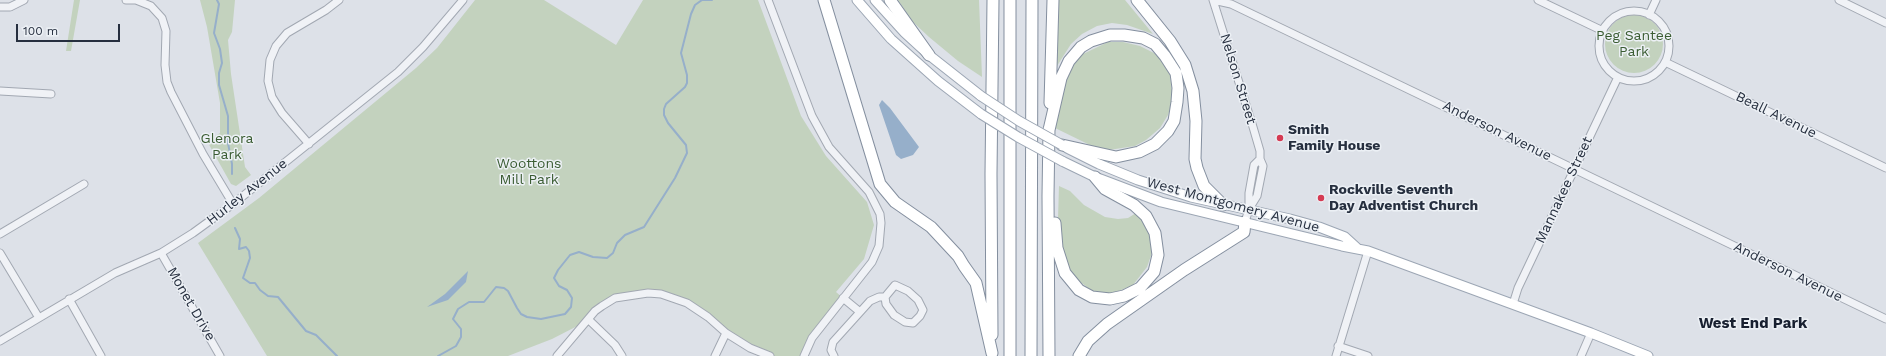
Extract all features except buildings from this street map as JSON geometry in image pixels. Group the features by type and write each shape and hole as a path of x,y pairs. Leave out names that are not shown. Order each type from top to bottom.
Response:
{"highway":[{"path":"824,0 880,184 895,202 931,227 961,261 976,283 992,355"},
{"path":"890,0 929,55"},
{"path":"992,355 991,174 993,0"},
{"path":"1010,0 1010,356"},
{"path":"1031,356 1032,0"},
{"path":"1032,42 1035,0"},
{"path":"1049,356 1048,178 1053,0"},
{"path":"1137,0 1170,41 1184,65 1193,91 1196,121 1195,159 1197,168 1204,186 1223,205"},
{"path":"1049,130 1061,78 1069,61 1081,47 1091,41 1110,35 1124,35 1143,38 1155,44 1176,73 1178,88 1177,102 1174,121 1168,131 1155,144 1139,152 1116,157 1062,145"},
{"path":"1048,178 1057,248 1065,274 1079,290 1092,297 1110,300 1124,296 1140,288 1154,272 1158,255 1155,233 1146,216 1134,205 1105,189 1095,177"},
{"path":"1079,356 1088,341 1107,324 1184,270 1244,232 1245,222"}],"main road":[{"name":"West Montgomery Avenue","path":"857,0 891,38 938,81 981,114 1018,138 1095,177 1161,202 1368,251 1591,333 1648,356"},
{"name":"West Montgomery Avenue","path":"875,0 929,55 981,96 1019,121 1062,145 1099,164 1138,180 1190,197 1223,205 1249,209 1318,227 1344,237 1356,248"}],"street":[{"path":"0,7 10,7 24,0"},
{"path":"126,0 136,0 151,6 162,18 166,31 167,82 203,154 233,204"},
{"path":"309,144 282,113 272,97 268,81 270,60 276,46 287,33 328,9 339,0"},
{"name":"Hurley Avenue","path":"0,341 115,273 161,253 193,233 233,204 398,72 423,47 463,0"},
{"path":"768,0 812,116 829,146 869,192 880,214 881,231 879,246 872,262 812,338 804,356"},
{"name":"Nelson Street","path":"1213,0 1253,127 1260,151 1260,160 1263,166 1257,196 1249,209 1245,222"},
{"name":"Anderson Avenue","path":"1213,0 1231,4 1886,319"},
{"path":"1538,0 1603,31"},
{"path":"1649,15 1656,0"},
{"path":"1838,0 1886,23"},
{"path":"1639,12 1649,15 1658,21 1665,30 1669,40 1669,51 1666,62 1659,71 1640,81 1629,81 1618,77 1606,67 1600,52 1599,41 1603,31 1609,22 1623,14 1639,12"},
{"name":"Beall Avenue","path":"1666,62 1886,168"},
{"name":"Mannakee Street","path":"1513,304 1518,288 1618,77"},
{"path":"0,91 51,94"},
{"path":"0,234 84,184"},
{"path":"1336,356 1368,251"},
{"path":"0,253 39,318"},
{"name":"Monet Drive","path":"161,253 220,356"},
{"path":"895,285 908,291 918,300 923,310 920,316 913,323 905,322 894,315 886,304 885,297 895,285"},
{"path":"557,356 595,311 615,298 631,294 661,294 675,297 698,309 726,333 750,348 770,356"},
{"path":"834,356 832,350 833,342 870,301 879,297 885,297"},
{"path":"843,298 860,312"},
{"path":"69,299 101,356"},
{"path":"588,320 615,345 622,356"},
{"path":"715,356 726,333"},
{"path":"1581,356 1591,333"},
{"path":"1338,346 1368,356"}],"green space":[{"path":"74,0 80,0 71,51 66,51"},
{"name":"Glenora Park","path":"200,0 235,0 232,32 228,40 231,74 245,167 251,175 236,186 231,184 207,141 220,133 220,103 207,27"},
{"name":"Woottons Mill Park","path":"475,0 544,0 616,45 643,0 758,0 801,116 826,156 867,202 874,225 864,259 836,292 843,298 804,356 770,356 750,348 708,317 661,294 615,298 589,320 552,339 508,356 267,356 198,243 259,198 416,68 437,48"},
{"path":"898,0 979,0 982,77 958,61 929,37 913,22"},
{"path":"1059,0 1125,0 1153,34 1127,25 1112,23 1097,26 1082,34 1071,44 1057,66"},
{"name":"Peg Santee Park","path":"1634,15 1645,17 1655,23 1661,33 1663,44 1661,55 1655,65 1645,71 1634,73 1623,71 1613,65 1607,55 1605,44 1607,33 1613,23 1623,17"},
{"path":"1108,42 1123,42 1140,46 1154,53 1163,62 1170,75 1173,100 1168,115 1160,128 1146,140 1135,146 1109,150 1094,147 1053,127 1064,85 1072,67 1081,55"},
{"path":"1059,186 1070,191 1084,205 1105,217 1118,219 1128,218 1136,213 1143,218 1149,230 1153,250 1147,267 1133,285 1114,293 1103,293 1091,290 1079,281 1070,270 1063,254 1058,219"}],"water":[{"path":"882,100 890,108 919,147 913,155 901,159 896,155 879,105"},
{"path":"468,271 466,282 448,300 427,307 445,294"}],"waterway":[{"path":"217,0 219,4 214,33 220,49 222,63 219,73 219,85 228,116 228,143 232,164 232,174"},
{"path":"438,356 456,346 461,337 461,329 453,319 458,309 469,302 484,302 496,287 504,288 508,291 521,314 527,317 541,319 565,314 571,307 572,298 567,290 559,286 554,278 558,270 570,255 579,252 593,257 607,258 613,253 617,243 625,235 644,227 675,178 687,153 686,145 668,123 664,115 664,109 666,104 685,87 687,83 687,75 681,53 691,14 695,5 702,0 712,0"},
{"path":"235,228 240,239 239,249 246,247 249,251 250,258 243,278 250,283 255,283 260,290 268,296 278,297 306,331 316,335 337,356"}],"place":[{"name":"Smith Family House","path":"1280,138"},
{"name":"Rockville Seventh Day Adventist Church","path":"1321,198"}],"district":[{"name":"West End Park","path":"1753,324"}]}
